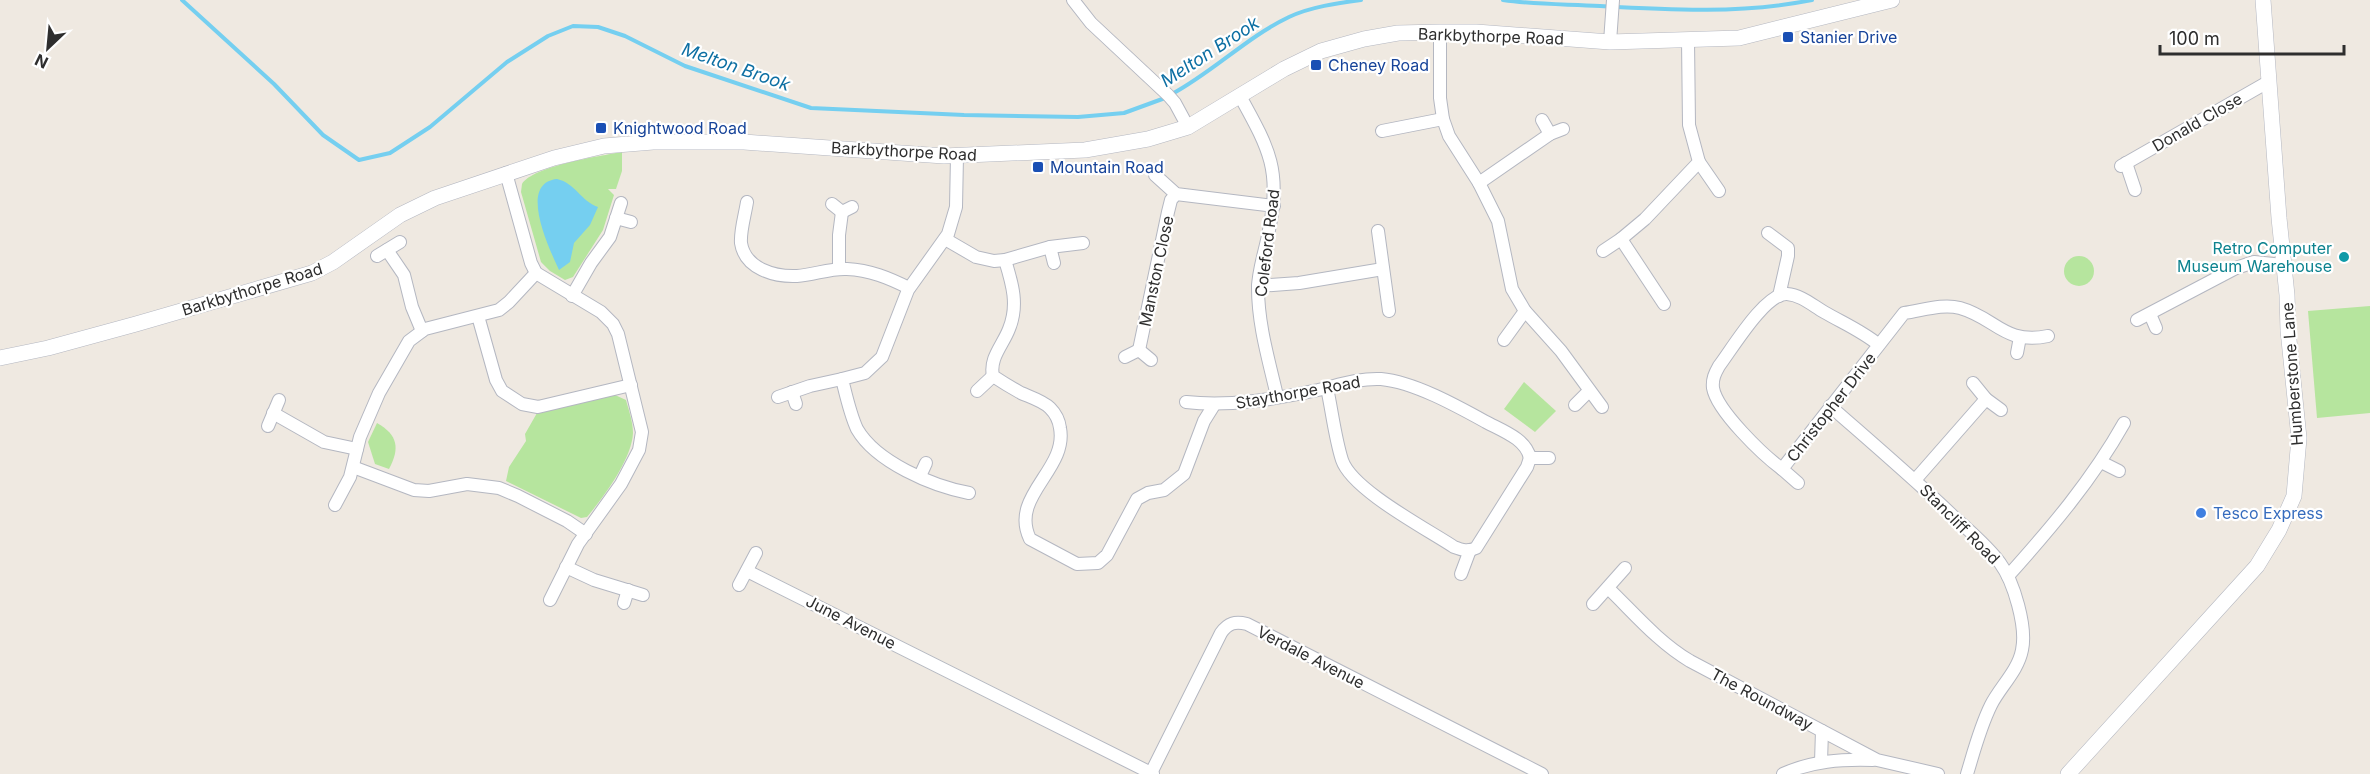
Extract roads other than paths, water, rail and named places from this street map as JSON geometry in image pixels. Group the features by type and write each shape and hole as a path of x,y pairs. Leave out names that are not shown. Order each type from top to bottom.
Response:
{"street":[{"path":"1073,0 1091,23 1161,88 1180,110 1188,127"},
{"path":"1610,42 1613,0"},
{"name":"Barkbythorpe Road","path":"0,358 48,348 305,275 329,265 385,225 420,204 506,173 593,148 653,142 787,143 901,154 957,156 1085,150 1148,139 1188,127 1284,69 1321,51 1364,39 1398,33 1440,32 1476,32 1610,42 1739,38 1892,0"},
{"name":"Humberstone Lane","path":"2068,774 2257,566 2279,530 2294,496 2299,438 2263,0"},
{"path":"1440,32 1440,98 1443,119 1459,153 1479,183 1498,221 1512,289 1525,311 1561,351 1602,407"},
{"path":"1688,40 1689,125 1699,162 1719,191"},
{"name":"Donald Close","path":"2135,190 2123,164 2268,82"},
{"name":"Coleford Road","path":"1240,96 1269,153 1273,171 1274,206 1258,286 1259,321 1277,396"},
{"path":"1382,131 1443,119"},
{"path":"1542,120 1550,134"},
{"path":"1479,183 1550,134 1563,129"},
{"path":"778,397 865,373 882,357 909,288 952,226 956,208 957,156"},
{"path":"1603,251 1645,219 1699,162"},
{"path":"506,173 531,263 536,273 601,312 614,324 642,427 640,445 615,495 585,534 550,600"},
{"name":"Manston Close","path":"1155,175 1176,194 1274,206"},
{"name":"Manston Close","path":"1139,350 1168,212 1176,194"},
{"path":"747,202 736,243 753,264 768,272 794,276 839,269 875,273 909,288"},
{"path":"572,296 591,263 610,237 621,203"},
{"path":"839,269 842,208"},
{"path":"616,218 631,222"},
{"path":"1378,231 1389,311"},
{"path":"1768,233 1788,248 1779,296"},
{"path":"945,239 976,257 994,261 1050,247 1083,243"},
{"path":"1621,239 1664,304"},
{"path":"400,242 382,253 404,275 411,308 422,330"},
{"path":"1050,247 1054,263"},
{"path":"993,376 994,359 1010,328 1014,308 1014,291 1005,260"},
{"path":"2137,320 2236,268 2254,262 2283,265"},
{"path":"1258,286 1299,283 1383,270"},
{"path":"335,505 352,467 381,388 406,344 422,330 495,311 506,304 536,273"},
{"name":"Christopher Drive","path":"1798,483 1764,456 1744,434 1715,396 1712,385 1714,374 1765,305 1785,294 1797,296 1854,327 1879,345"},
{"name":"Christopher Drive","path":"1782,469 1904,313 1946,307 1959,308 2009,334 2038,338 2048,336"},
{"path":"1504,340 1525,311"},
{"path":"2150,314 2156,328"},
{"path":"478,316 499,386 507,395 522,404 538,407 631,385"},
{"path":"2017,353 2020,337"},
{"name":"Manston Close","path":"1125,357 1139,350"},
{"name":"Manston Close","path":"1139,350 1151,360"},
{"path":"977,391 993,376"},
{"path":"993,376 1049,407 1058,417 1061,448 1056,460 1041,480 1025,513 1024,522 1030,539 1077,564 1098,563 1107,555 1137,499 1148,493 1164,490 1184,474 1190,464 1204,421 1214,405"},
{"path":"842,379 856,426 864,439 887,460 946,487 969,493"},
{"name":"Staythorpe Road","path":"1186,402 1214,405 1327,388 1362,380 1382,379 1412,387 1477,417 1520,441 1528,448 1530,458"},
{"path":"1973,383 1986,399 2001,410"},
{"path":"1327,388 1342,462 1351,476 1368,491 1454,547 1470,550 1476,548 1527,467 1530,458 1549,458"},
{"path":"1575,405 1589,391"},
{"path":"792,392 796,405"},
{"path":"1915,480 1986,399"},
{"path":"267,426 279,400"},
{"name":"Stancliff Road","path":"1830,406 1915,480 1984,546 2001,564 2008,576 2019,610 2022,651 2013,672 1991,705 1980,730 1967,774"},
{"path":"273,413 324,442 357,449"},
{"path":"2008,576 2054,525 2101,462 2124,423"},
{"path":"2101,462 2119,471"},
{"path":"920,476 926,463"},
{"path":"352,467 414,490 429,491 473,484 499,488 567,520 585,534"},
{"path":"1461,574 1470,550"},
{"path":"739,585 756,553"},
{"path":"566,567 594,580 643,594"},
{"path":"1593,604 1625,568"},
{"name":"June Avenue","path":"747,571 957,669 1152,773"},
{"name":"The Roundway","path":"1608,588 1674,651 1877,760 1938,774"},
{"path":"624,603 628,590"},
{"name":"Verdale Avenue","path":"1152,773 1221,633 1226,626 1238,622 1247,624 1542,774"},
{"path":"1821,762 1822,731"},
{"path":"1783,774 1802,766 1821,762 1844,759 1877,760"}],"water":[{"path":"557,179 569,184 587,201 598,207 590,225 574,243 570,262 559,270 544,233 538,204 539,192 545,183"}],"waterway":[{"name":"Melton Brook","path":"182,0 274,84 323,135 359,160 390,153 430,127 507,62 548,36 573,26 598,27 625,36 685,66 811,108 964,115 1078,117 1124,113 1165,98"},
{"name":"Melton Brook","path":"1172,94 1202,76 1259,34 1289,17 1315,8 1361,0"},
{"name":"Melton Brook","path":"1503,0 1540,4 1706,10 1759,7 1812,0"}],"place":[{"name":"Stanier Drive","path":"1788,37"},
{"name":"Cheney Road","path":"1316,65"},
{"name":"Knightwood Road","path":"601,128"},
{"name":"Mountain Road","path":"1038,167"},
{"name":"Retro Computer Museum Warehouse","path":"2344,257"},
{"name":"Tesco Express","path":"2201,513"}]}
